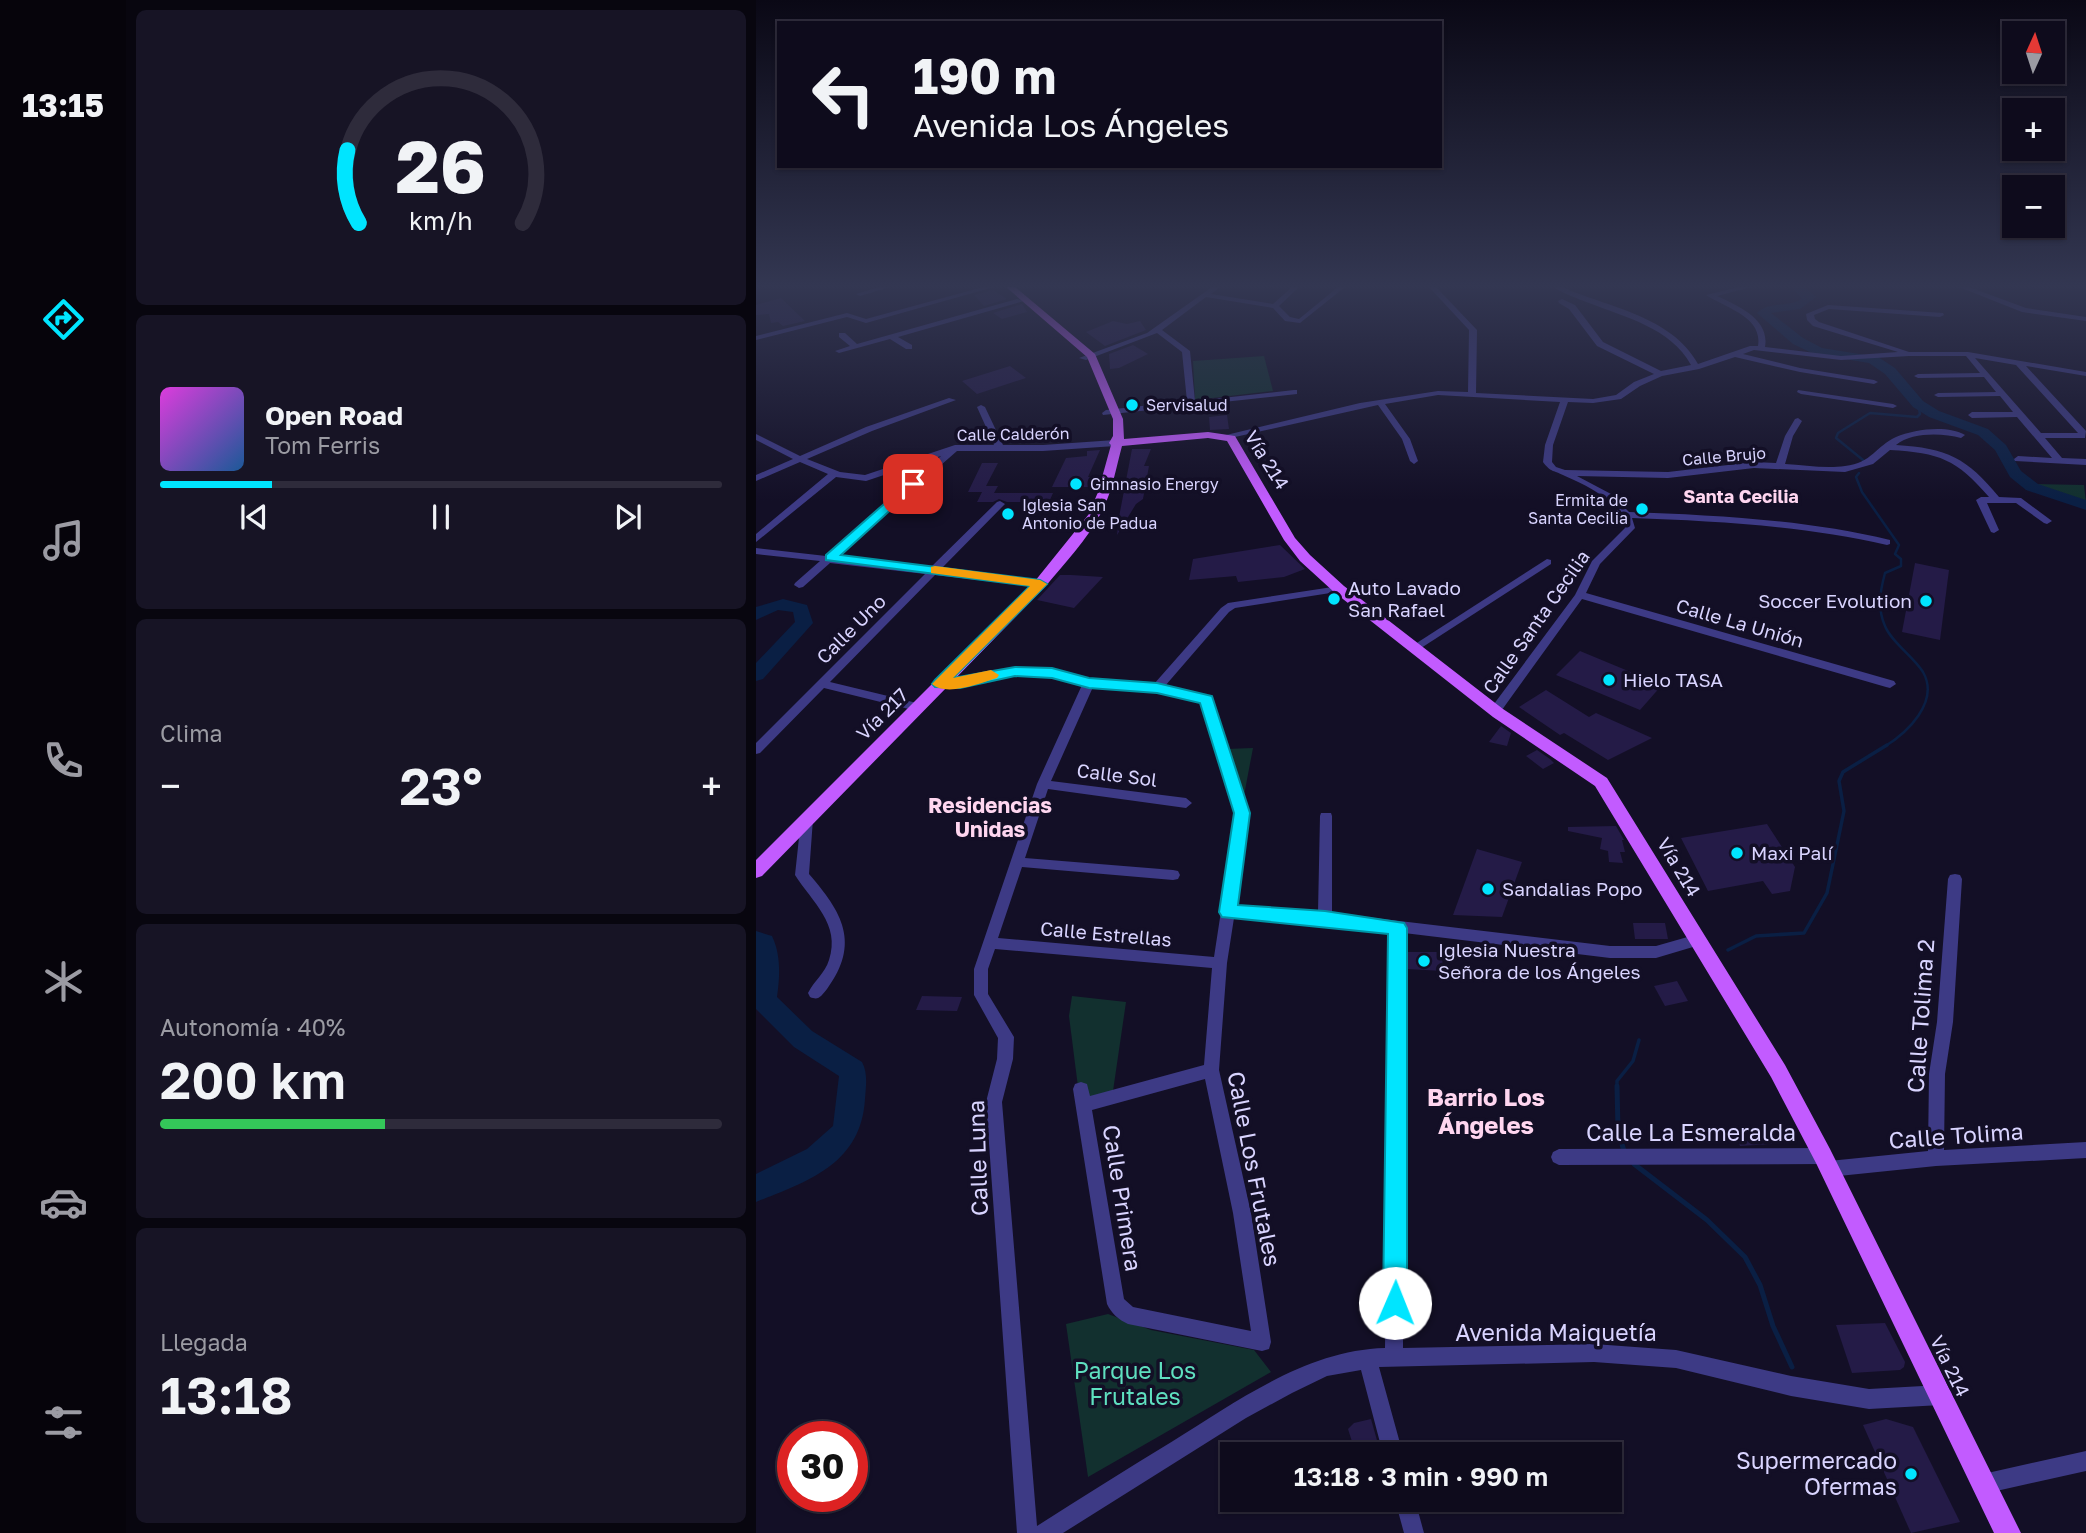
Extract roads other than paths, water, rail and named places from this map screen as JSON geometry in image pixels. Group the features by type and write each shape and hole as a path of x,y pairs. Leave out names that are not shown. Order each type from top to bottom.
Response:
{"main road":[{"path":"1088,359 1113,414 1119,436 1115,443"},
{"path":"1113,414 1143,432 1174,437"},
{"name":"Vía 214","path":"1115,443 1174,437 1226,436 1234,441 1290,540 1305,558 1339,589 1495,711 1601,782 1779,1071 2008,1533"},
{"name":"Vía 217","path":"756,871 1040,584 1077,540 1095,514 1109,474 1115,443"}],"street":[{"path":"1187,359 1191,402"},
{"path":"1472,394 1473,359"},
{"path":"1629,359 1660,374"},
{"path":"1692,359 1696,367"},
{"path":"1226,436 1380,402 1438,393 1593,401 1619,397 1637,384 1660,374 1696,367 1720,359"},
{"path":"1752,359 1800,370 1874,382"},
{"path":"1972,359 2059,460"},
{"path":"1994,359 2086,374"},
{"path":"2019,363 2085,435"},
{"path":"1800,370 1801,397 1893,405"},
{"path":"1918,376 1986,375"},
{"path":"1113,414 1191,402 1294,392"},
{"path":"1938,396 2002,394"},
{"path":"756,478 869,429 952,400"},
{"path":"1565,400 1549,445 1548,462 1553,469 1608,496 1626,515 1709,518 1852,534 1887,542"},
{"path":"1380,402 1406,439 1415,461"},
{"path":"981,407 1000,448"},
{"path":"1972,415 2019,414"},
{"path":"1780,465 1789,436 1798,421"},
{"name":"Calle Brujo","path":"1564,473 1668,475 1754,465 1838,469 1870,462 1898,439 1922,433 1949,432 1961,435"},
{"path":"2038,436 2085,435"},
{"name":"Calle Calderón","path":"756,438 834,474 853,478 866,478 955,448 1071,447 1115,443"},
{"path":"1888,447 1931,451 1960,461 1995,498"},
{"path":"799,585 955,448"},
{"path":"2018,459 2086,462"},
{"path":"756,539 834,474"},
{"path":"1994,530 1979,502 1995,498 2020,501 2047,521"},
{"name":"Calle Uno","path":"756,750 1000,504"},
{"name":"Calle Santa Cecilia","path":"1495,711 1580,595 1596,563 1629,530 1626,515"},
{"path":"756,551 1040,584"},
{"path":"1415,648 1546,562"},
{"path":"940,684 960,683 1015,672 1052,673 1089,683 1157,688 1232,605 1339,589"},
{"name":"Calle La Unión","path":"1580,595 1890,684"},
{"name":"Calle Luna","path":"1027,1533 994,1102 1005,1059 1006,1037 981,995 981,969 1043,785 1089,683"},
{"path":"821,684 917,707"},
{"name":"Calle Los Frutales","path":"1121,1311 1128,1315 1262,1342 1241,1213 1211,1070 1220,963 1242,813 1207,699 1157,688"},
{"name":"Calle Sol","path":"1043,785 1186,803"},
{"path":"1325,918 1326,816"},
{"path":"807,819 802,875 828,905 839,944 839,956 832,974 815,993"},
{"path":"1017,862 1173,875"},
{"name":"Calle Tolima 2","path":"1936,1158 1937,1074 1945,1021 1955,878"},
{"path":"1228,912 1325,918 1610,952 1656,952 1698,940"},
{"path":"1394,1357 1398,928"},
{"name":"Calle Estrellas","path":"989,943 1220,963"},
{"name":"Calle Primera","path":"1121,1311 1116,1304 1107,1257 1083,1097 1211,1070"},
{"name":"Calle Tolima","path":"1826,1162 2086,1150"},
{"name":"Calle La Esmeralda","path":"1559,1157 1826,1162"},
{"name":"Avenida Maiquetía","path":"1044,1533 1239,1411 1285,1386 1326,1367 1368,1360 1394,1357 1608,1353 1676,1359 1791,1386 1869,1399 1941,1395"},
{"path":"1368,1360 1390,1442"},
{"path":"1983,1484 2086,1461"},
{"path":"1408,1512 1414,1533"}],"waterway":[{"path":"1864,359 1873,360 1890,371 1918,404 1934,414 1983,432 2001,448 2015,474 2032,487 2086,505"},
{"path":"1863,460 1836,438 1838,433 1870,413 1917,417 1920,414 1918,404"},
{"path":"1859,473 1856,477 1862,492 1899,545 1895,554 1901,559 1901,566 1885,573 1883,580 1880,600 1882,619 1892,638 1923,672 1927,683 1927,694 1918,716 1902,734 1885,746"},
{"path":"756,615 772,606 783,604 801,609 804,623 756,675"},
{"path":"1728,950 1756,936 1804,933 1827,893 1844,811 1839,781 1843,772 1885,746"},
{"path":"756,941 763,943 768,972 764,1000 803,1039 853,1070 849,1119 838,1142 804,1166 756,1188"},
{"path":"1617,1086 1617,1081 1633,1061 1639,1040"},
{"path":"1617,1086 1618,1130 1624,1151"},
{"path":"1634,1164 1707,1220 1745,1257 1760,1285 1773,1326 1792,1367"}],"place":[{"name":"Servisalud","path":"1132,405"},
{"name":"Gimnasio Energy","path":"1076,484"},
{"name":"Ermita de Santa Cecilia","path":"1642,509"},
{"name":"Iglesia San Antonio de Padua","path":"1008,514"},
{"name":"Auto Lavado San Rafael","path":"1334,599"},
{"name":"Soccer Evolution","path":"1926,601"},
{"name":"Hielo TASA","path":"1609,680"},
{"name":"Maxi Palí","path":"1737,853"},
{"name":"Sandalias Popo","path":"1488,889"},
{"name":"Iglesia Nuestra Señora de los Ángeles","path":"1424,961"},
{"name":"Supermercado Ofermas","path":"1911,1474"}],"district":[{"name":"Santa Cecilia","path":"1741,497"},
{"name":"Residencias Unidas","path":"990,818"},
{"name":"Barrio Los Ángeles","path":"1486,1112"}],"park label":[{"name":"Parque Los Frutales","path":"1135,1384"}]}
